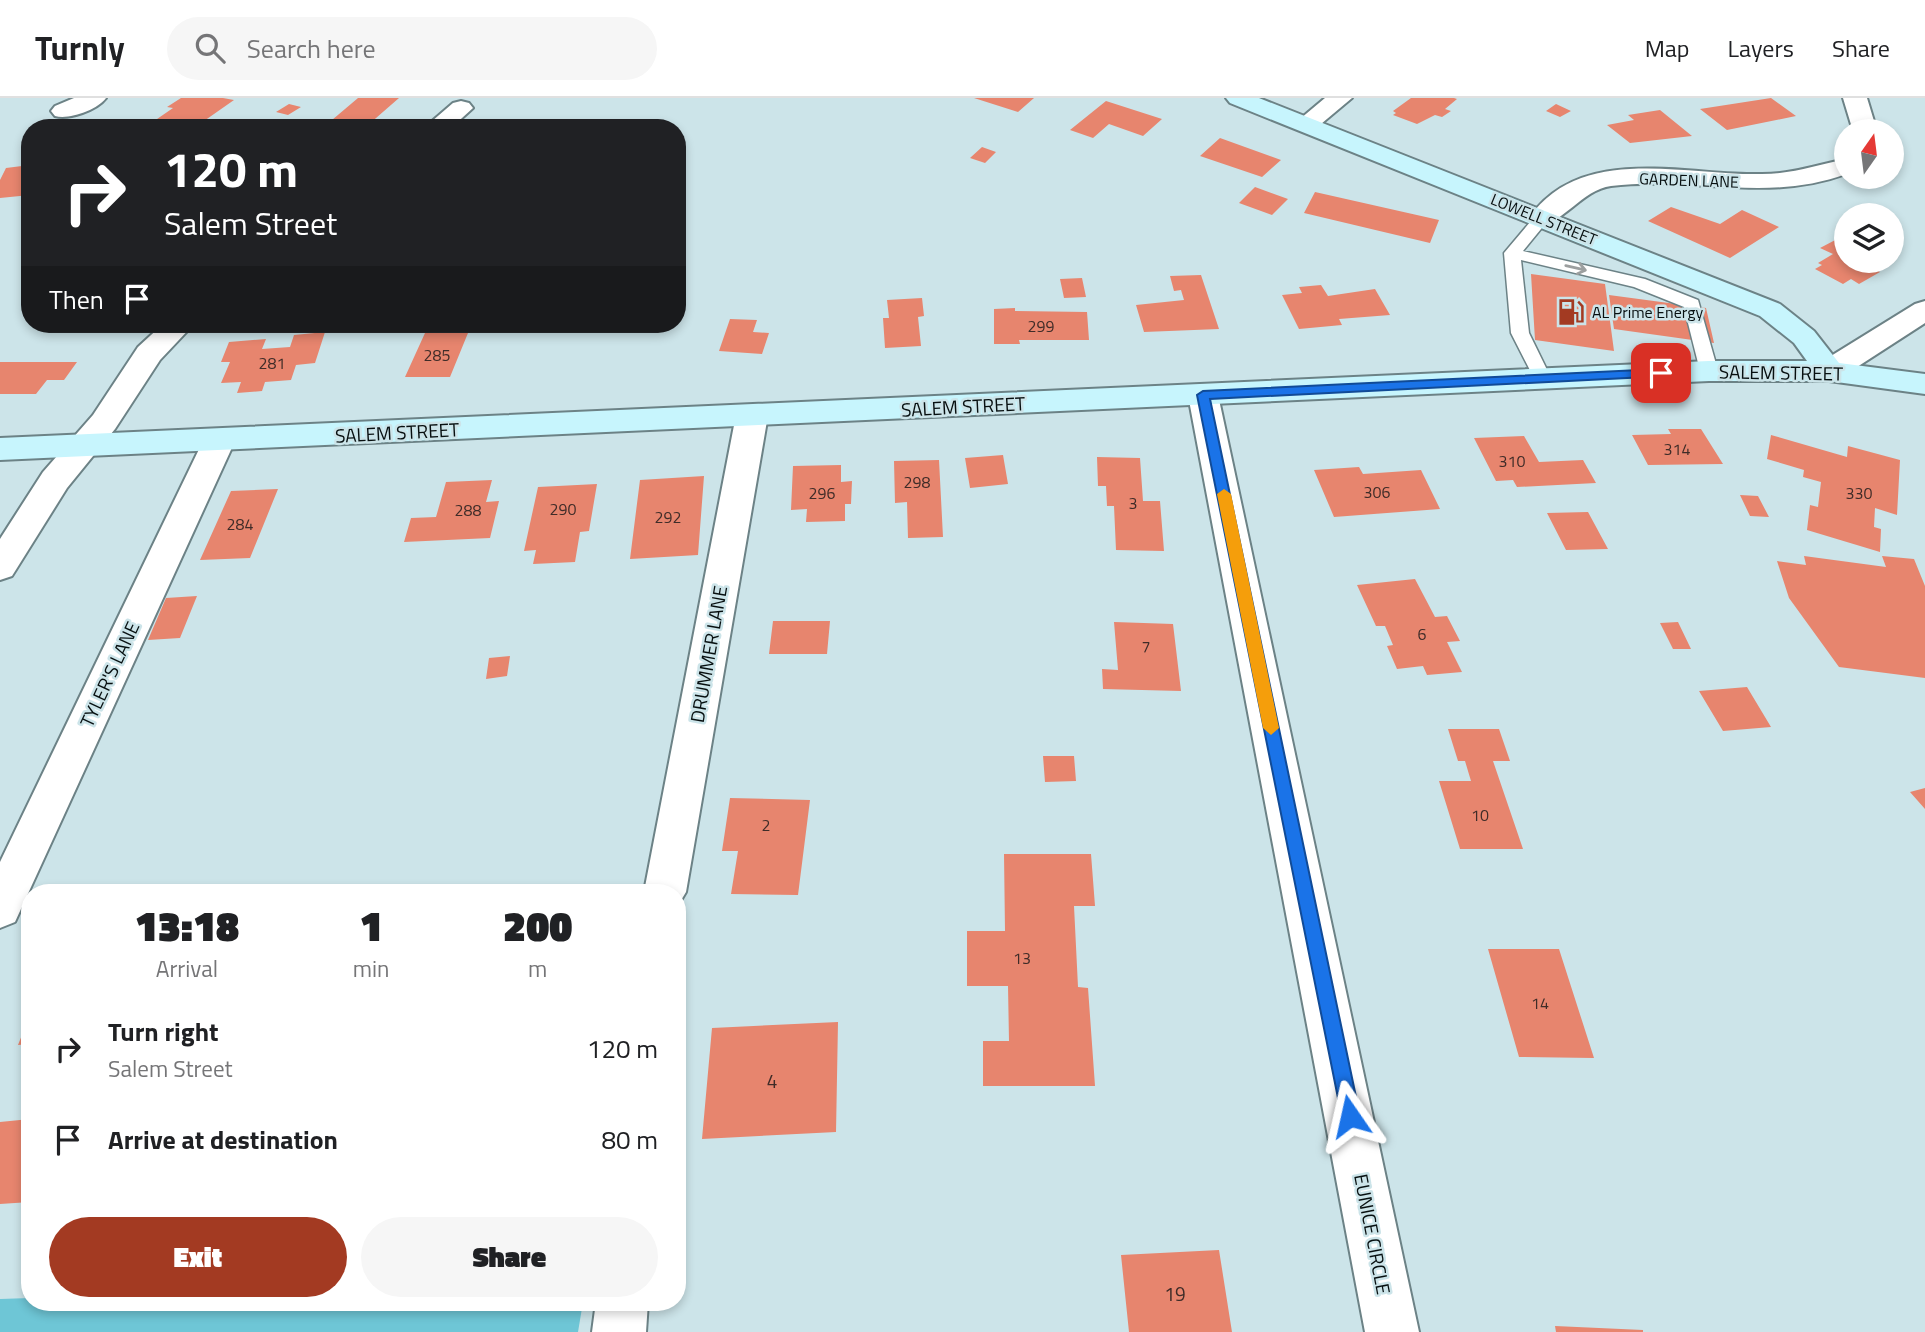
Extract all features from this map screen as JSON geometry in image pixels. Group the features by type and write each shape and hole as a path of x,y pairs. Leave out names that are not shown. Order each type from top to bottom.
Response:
{"main road":[{"name":"LOWELL STREET","path":"1238,98 1663,265 1770,310 1804,337 1829,371"},
{"name":"SALEM STREET","path":"0,449 1709,371 1829,371 1925,384"}],"street":[{"path":"63,111 94,98"},
{"path":"1306,124 1340,98"},
{"path":"1855,98 1861,119"},
{"path":"447,119 461,108"},
{"name":"GARDEN LANE","path":"1542,218 1575,191 1607,179 1649,177 1776,182 1834,171"},
{"path":"1829,371 1925,310"},
{"path":"0,566 55,480 107,419 149,354 171,333"},
{"name":"EUNICE CIRCLE","path":"1203,395 1392,1332"},
{"name":"DRUMMER LANE","path":"666,884 752,415"},
{"name":"TYLER'S LANE","path":"0,908 219,441"},
{"path":"620,1332 621,1311"}],"lane":[{"path":"1542,218 1512,253 1520,333 1542,378"},
{"path":"1512,253 1639,283 1692,304 1709,371"},
{"path":"1639,283 1663,265"}],"shaded area":[{"path":"21,1298 21,1311 582,1311 578,1332 0,1332 0,1299"}],"building":[{"path":"181,98 234,100 207,119 157,119 173,108 167,107"},
{"path":"358,98 399,98 375,119 333,119"},
{"path":"974,98 1034,98 1018,112"},
{"path":"1411,98 1457,99 1445,109 1451,111 1442,117 1435,115 1417,124 1393,115 1396,113 1393,111"},
{"path":"1771,98 1796,116 1727,130 1700,109"},
{"path":"1106,101 1162,119 1143,136 1109,124 1093,138 1070,130"},
{"path":"289,104 301,107 288,115 276,112"},
{"path":"1556,104 1571,111 1560,117 1546,111"},
{"path":"1660,110 1692,136 1630,143 1607,125 1634,120 1628,115"},
{"path":"1220,138 1281,160 1262,177 1200,156"},
{"path":"982,147 996,152 985,163 970,158"},
{"path":"21,166 21,196 0,198 0,180 6,168"},
{"path":"1255,187 1288,199 1272,215 1239,203"},
{"path":"1315,192 1439,220 1430,243 1304,213"},
{"path":"1671,207 1720,224 1742,210 1779,227 1730,258 1648,221"},
{"path":"1834,241 1834,273 1878,273 1859,284 1851,279 1843,284 1815,269 1822,265 1818,263 1833,254 1820,248"},
{"name":"AL Prime Energy","path":"1531,274 1605,284 1614,351 1535,340"},
{"path":"1201,275 1219,329 1144,332 1136,305 1184,300 1181,290 1174,291 1170,276"},
{"path":"1082,278 1086,297 1064,298 1060,279"},
{"path":"1321,285 1328,296 1375,289 1390,315 1339,319 1342,325 1299,329 1282,295 1302,293 1299,287"},
{"path":"1609,295 1706,308 1714,343 1614,329"},
{"path":"922,298 924,316 918,317 921,346 885,348 883,318 889,318 887,300"},
{"path":"1015,308 1015,311 1087,312 1089,340 1019,340 1020,344 994,344 994,309"},
{"path":"730,319 757,320 753,332 769,333 762,354 719,351"},
{"path":"325,333 315,363 296,365 291,380 265,382 262,391 237,393 241,382 221,383 230,362 221,362 229,342 266,339 262,349 290,347 294,335"},
{"path":"425,333 468,333 450,377 405,377"},
{"path":"0,362 77,362 64,380 47,380 36,394 0,394"},
{"path":"1668,429 1701,429 1723,464 1648,465 1632,435 1671,434"},
{"path":"1771,435 1847,457 1848,446 1900,460 1897,515 1875,508 1874,527 1881,529 1880,552 1807,530 1810,505 1818,507 1821,482 1803,477 1804,470 1767,459"},
{"path":"1524,436 1539,462 1583,460 1596,483 1517,487 1513,480 1496,481 1474,438"},
{"path":"1003,455 1008,484 970,488 965,458"},
{"path":"1097,457 1140,458 1143,501 1160,501 1164,551 1116,550 1114,506 1107,506 1106,486 1098,486"},
{"path":"939,460 943,537 908,538 907,502 895,503 894,461"},
{"path":"841,465 841,482 852,481 851,504 845,504 845,521 806,522 807,509 791,510 793,466"},
{"path":"1359,467 1363,474 1421,470 1440,509 1334,517 1314,470"},
{"path":"704,476 698,555 630,559 640,480"},
{"path":"492,480 486,502 499,501 490,538 404,542 411,518 436,517 446,482"},
{"path":"597,484 589,531 580,532 575,562 533,564 536,550 524,551 538,487"},
{"path":"278,489 250,558 200,560 231,491"},
{"path":"1740,495 1758,496 1769,517 1750,516"},
{"path":"1588,512 1608,549 1566,550 1547,513"},
{"path":"1804,556 1886,567 1882,556 1914,559 1925,586 1925,678 1839,667 1789,598 1777,561 1806,565"},
{"path":"1415,579 1435,617 1447,616 1460,641 1447,642 1462,672 1427,675 1423,666 1397,669 1387,646 1393,645 1385,626 1376,626 1357,585"},
{"path":"197,596 180,638 148,640 166,598"},
{"path":"773,621 830,621 827,654 769,654"},
{"path":"1114,622 1173,624 1181,691 1103,689 1102,669 1118,670"},
{"path":"1678,622 1691,649 1673,649 1660,623"},
{"path":"510,656 507,676 486,679 489,658"},
{"path":"1747,687 1771,727 1723,731 1699,691"},
{"path":"1448,729 1499,729 1510,761 1493,761 1523,849 1460,849 1439,781 1471,781 1465,761 1458,761"},
{"path":"1043,756 1074,756 1076,781 1045,782"},
{"path":"1925,788 1925,809 1910,792"},
{"path":"730,798 810,800 798,895 731,894 738,851 722,851"},
{"path":"1004,854 1091,854 1095,906 1074,906 1078,987 1088,988 1095,1086 983,1086 983,1041 1009,1041 1008,986 967,986 967,931 1005,931"},
{"path":"1488,949 1559,949 1594,1058 1519,1057"},
{"path":"838,1022 836,1132 702,1139 712,1028"},
{"path":"21,1120 21,1203 0,1204 0,1122"},
{"path":"1219,1250 1232,1332 1129,1332 1121,1255"},
{"path":"1555,1326 1643,1330 1643,1332 1556,1332"}],"slow traffic":[{"path":"1224,494 1271,728"}],"place":[{"name":"AL Prime Energy","path":"1571,312"}],"route":[{"path":"1350,1116 1203,395 1661,373"}]}
